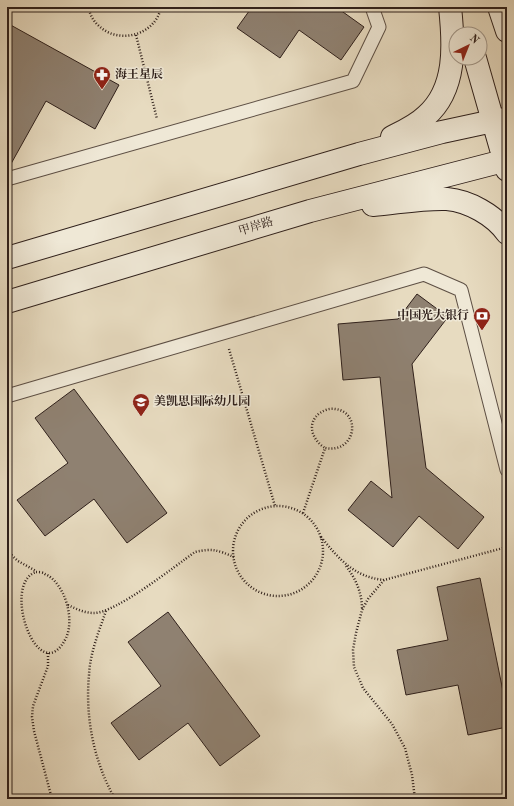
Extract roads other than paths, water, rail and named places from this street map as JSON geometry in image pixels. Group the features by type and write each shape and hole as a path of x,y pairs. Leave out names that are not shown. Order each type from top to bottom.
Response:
{"main road":[{"path":"359,154 426,117 436,107 443,96 447,88 452,58 452,26 450,7"},
{"path":"458,7 464,26"},
{"path":"499,7 507,31"},
{"path":"478,66 500,120 506,164"},
{"path":"7,258 359,154 442,132 500,120"},
{"name":"甲岸路","path":"7,302 310,211 506,164"},
{"path":"310,211 447,199 464,203 479,209 492,218 507,233"}],"lane":[{"path":"7,179 353,81 379,27 372,7"},
{"path":"7,396 424,274 461,290 507,470"}],"place":[{"name":"海王星辰","path":"102,90"},
{"name":"中国光大银行","path":"482,331"},
{"name":"美凯思国际幼儿园","path":"141,417"}]}
